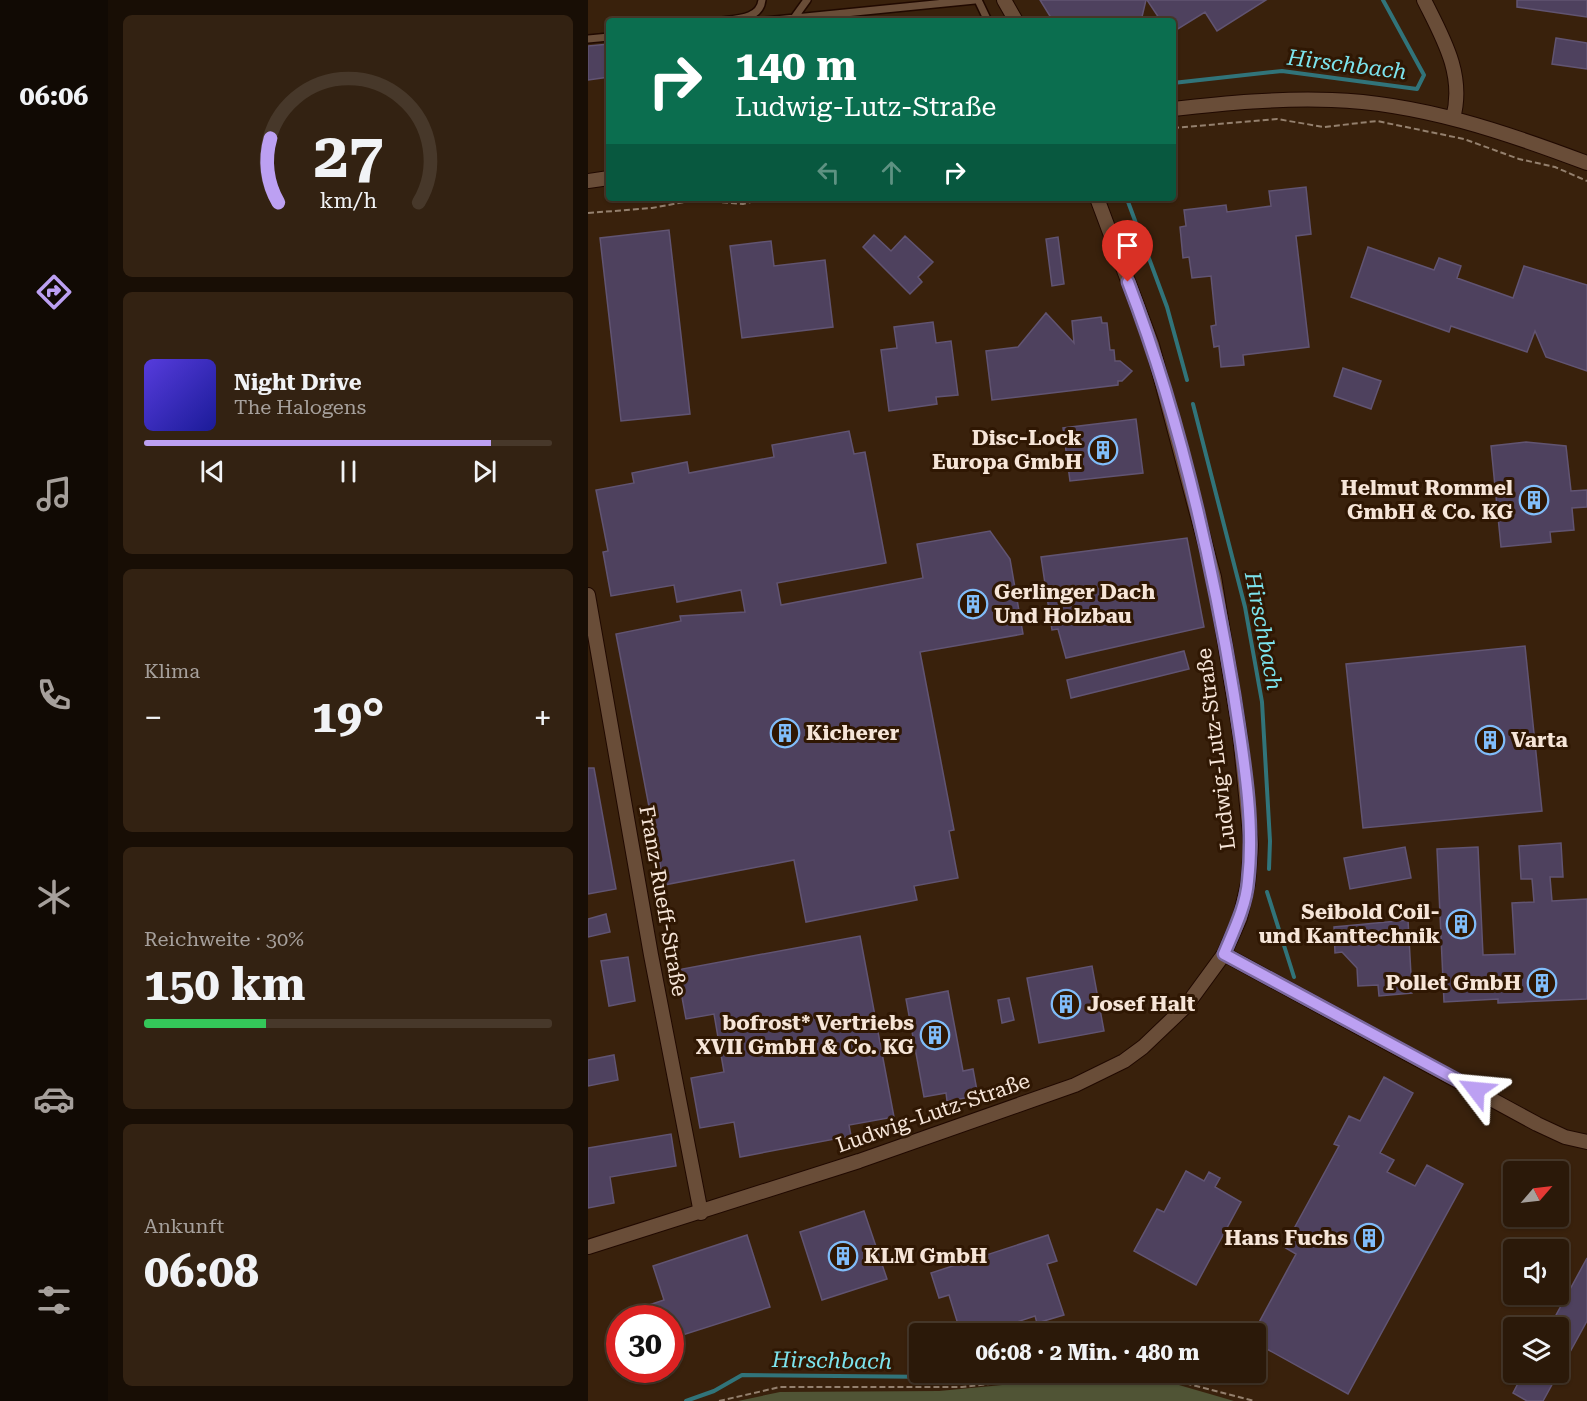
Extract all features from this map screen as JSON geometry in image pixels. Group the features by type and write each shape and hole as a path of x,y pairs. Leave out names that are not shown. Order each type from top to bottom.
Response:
{"street":[{"path":"1004,0 1014,18"},
{"path":"1424,0 1447,45 1455,74 1456,105 1453,118"},
{"path":"1176,109 1262,100 1333,100 1406,109 1453,118 1520,137 1587,163"},
{"path":"588,181 606,178"},
{"name":"Ludwig-Lutz-Straße","path":"588,1247 701,1213 992,1116 1106,1071 1143,1047 1186,1006 1224,954 1240,918 1251,845 1240,735 1214,577 1152,345 1098,201"},
{"name":"Franz-Rueff-Straße","path":"588,599 649,944 701,1213"},
{"path":"1224,954 1537,1124 1565,1137 1587,1142"}],"lane":[{"path":"742,18 758,12 762,0"},
{"path":"794,18 807,0"},
{"path":"794,18 977,0 986,18"},
{"path":"758,12 763,18"},
{"path":"588,39 606,37"}],"path":[{"path":"1176,128 1276,119 1324,127 1377,121 1464,139 1519,159 1555,167 1587,181"},
{"path":"588,213 652,208 689,201"},
{"path":"706,201 743,204 756,201"},
{"path":"719,1401 780,1387 962,1387 998,1383"},
{"path":"1184,1383 1254,1401"}],"green space":[{"path":"1024,1383 1172,1383 1234,1401 738,1401 780,1392 939,1391"}],"building":[{"path":"1040,0 1146,0 1142,18 1051,18"},
{"path":"1147,0 1266,0 1217,31 1205,12 1176,30 1176,18 1159,18"},
{"path":"1517,0 1587,0 1587,17 1517,7"},
{"path":"1556,38 1587,43 1587,69 1552,64"},
{"path":"606,44 606,77 588,80 588,46"},
{"path":"1306,187 1311,234 1296,236 1309,347 1243,355 1244,365 1221,367 1219,346 1214,347 1211,326 1216,325 1211,276 1192,278 1189,257 1183,258 1180,227 1186,226 1184,210 1226,205 1227,212 1271,206 1269,191"},
{"path":"669,230 690,414 621,421 600,238"},
{"path":"874,235 891,251 905,236 933,262 918,277 922,282 910,294 863,247"},
{"path":"1058,237 1064,284 1052,286 1046,239"},
{"path":"771,241 774,266 825,260 833,327 742,338 730,246"},
{"path":"1368,247 1434,270 1439,258 1461,266 1457,278 1513,298 1524,266 1587,285 1587,371 1546,357 1535,331 1527,352 1451,326 1449,332 1351,297"},
{"path":"1046,313 1074,343 1072,321 1101,317 1102,323 1107,323 1110,350 1114,350 1115,361 1120,361 1132,371 1122,381 1118,381 1118,385 992,400 986,351 1018,347"},
{"path":"933,322 936,343 951,341 958,395 936,397 937,404 889,411 881,350 897,348 894,327"},
{"path":"1343,368 1381,381 1371,409 1334,396"},
{"name":"Disc-Lock Europa GmbH","path":"1136,419 1143,473 1070,481 1063,428"},
{"path":"849,431 854,454 865,452 886,563 777,583 781,605 923,578 917,544 990,531 1010,559 1023,634 920,652 954,830 949,831 958,878 914,886 917,900 806,922 794,860 664,885 616,634 681,621 680,616 745,612 741,590 677,602 674,585 611,596 603,552 608,551 596,490 634,483 632,473 687,462 689,473 774,457 772,445"},
{"name":"Helmut Rommel GmbH & Co. KG","path":"1526,442 1566,446 1571,491 1587,490 1587,507 1572,508 1574,530 1550,532 1551,542 1501,547 1491,446"},
{"path":"1187,538 1204,627 1066,658 1058,629 1052,630 1041,557"},
{"path":"1525,646 1542,811 1363,828 1346,664"},
{"path":"1184,651 1189,669 1071,698 1067,680"},
{"path":"588,768 594,768 616,889 588,894"},
{"path":"1561,843 1563,877 1550,877 1552,901 1587,899 1587,999 1498,1003 1498,999 1444,1002 1437,849 1478,847 1483,955 1515,954 1512,903 1534,902 1532,879 1521,879 1519,846"},
{"path":"1405,847 1411,878 1350,889 1344,858"},
{"path":"606,914 610,932 588,937 588,919"},
{"path":"1408,920 1412,993 1379,996 1378,985 1358,986 1357,968 1342,952 1335,953 1334,927"},
{"path":"860,936 894,1117 849,1125 851,1136 740,1157 734,1122 700,1128 691,1078 724,1072 714,1014 686,1019 677,970"},
{"path":"628,957 635,1001 609,1006 601,961"},
{"name":"Josef Halt","path":"1092,966 1104,1031 1039,1043 1027,978"},
{"name":"bofrost* Vertriebs XVII GmbH & Co. KG","path":"948,991 963,1071 973,1069 978,1096 947,1101 946,1093 924,1097 906,999"},
{"path":"1009,998 1014,1020 1002,1023 998,1000"},
{"path":"614,1055 618,1080 588,1086 588,1060"},
{"name":"Hans Fuchs","path":"1384,1077 1413,1093 1380,1153 1394,1160 1387,1172 1415,1186 1427,1165 1463,1184 1348,1394 1266,1349 1266,1323 1259,1323 1296,1254 1284,1247 1339,1146 1334,1144 1349,1116 1360,1121"},
{"path":"671,1134 676,1166 610,1177 614,1203 588,1208 588,1148"},
{"path":"1186,1171 1204,1181 1209,1172 1220,1178 1215,1187 1241,1202 1196,1285 1134,1251 1157,1209 1164,1212"},
{"name":"KLM GmbH","path":"864,1211 887,1279 822,1300 800,1232"},
{"path":"747,1235 770,1307 684,1335 684,1305 649,1305 664,1300 653,1266"},
{"path":"1048,1235 1057,1261 1047,1264 1064,1315 1037,1323 1035,1316 1014,1323 958,1323 949,1295 939,1298 931,1273"},
{"path":"1587,1258 1587,1321 1569,1354 1569,1317 1555,1317 1561,1305 1569,1305 1569,1291"},
{"path":"1518,1383 1553,1383 1543,1401 1527,1401 1513,1393"}],"waterway":[{"name":"Hirschbach","path":"1176,83 1282,71 1417,89 1424,75 1383,0"},
{"name":"Hirschbach","path":"1128,201 1167,307 1187,380"},
{"name":"Hirschbach","path":"1193,404 1245,607 1262,702 1270,841 1269,869"},
{"name":"Hirschbach","path":"1267,892 1294,977"},
{"name":"Hirschbach","path":"686,1401 714,1391 742,1375 909,1377"}],"place":[{"name":"Disc-Lock Europa GmbH","path":"1103,450"},
{"name":"Helmut Rommel GmbH & Co. KG","path":"1534,500"},
{"name":"Gerlinger Dach Und Holzbau","path":"973,604"},
{"name":"Kicherer","path":"785,733"},
{"name":"Varta","path":"1490,740"},
{"name":"Seibold Coil- und Kanttechnik","path":"1461,924"},
{"name":"Pollet GmbH","path":"1542,983"},
{"name":"Josef Halt","path":"1066,1004"},
{"name":"bofrost* Vertriebs XVII GmbH & Co. KG","path":"935,1035"},
{"name":"Hans Fuchs","path":"1369,1238"},
{"name":"KLM GmbH","path":"843,1256"}],"route":[{"path":"1128,282 1152,345 1214,577 1240,735 1251,845 1248,883 1240,918 1224,954 1476,1090"}]}
